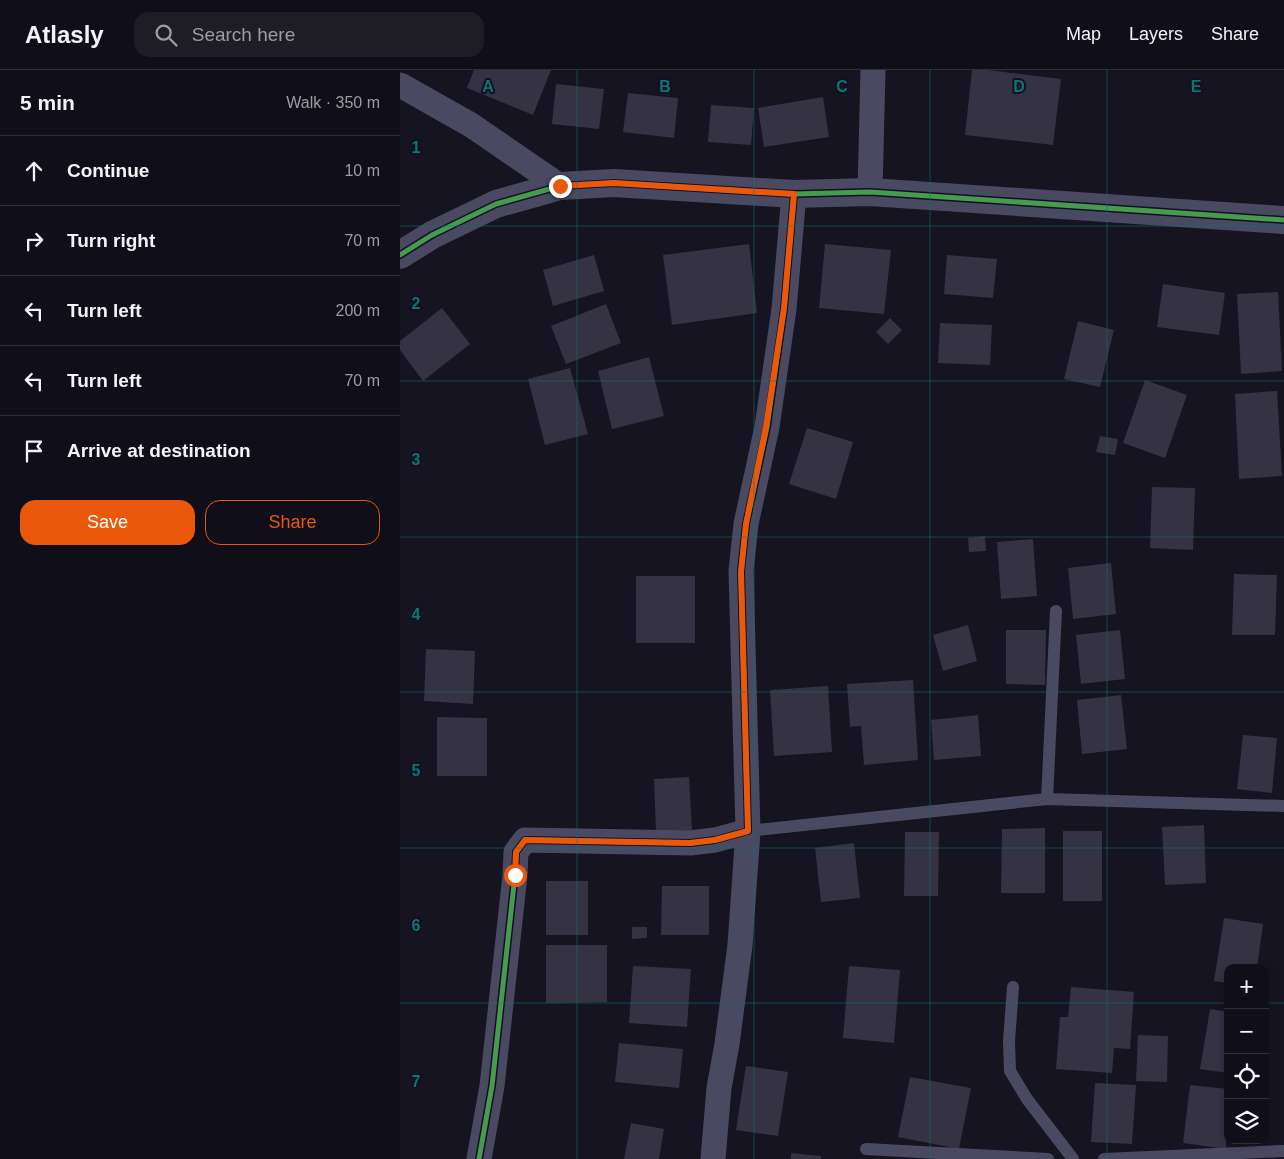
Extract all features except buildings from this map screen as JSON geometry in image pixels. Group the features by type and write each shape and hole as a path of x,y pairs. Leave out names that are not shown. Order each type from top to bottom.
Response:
{"street":[{"path":"870,192 873,70"},
{"path":"400,85 471,125 560,186"},
{"path":"400,255 432,235 496,204 560,186 614,183 794,194 870,192 1284,220"},
{"path":"713,1159 719,1088 727,1044 740,945 748,831 741,572 746,524 766,427 783,318 794,194"},
{"path":"479,1159 492,1086 516,852 525,840 690,843 715,840 748,831"}],"lane":[{"path":"1047,799 1056,610"},
{"path":"748,831 1047,799 1284,806"},
{"path":"1013,987 1009,1041 1010,1071 1027,1099 1073,1159"},
{"path":"866,1150 1048,1159"},
{"path":"1104,1159 1284,1150"}],"cycle path":[{"path":"400,255 432,235 496,204 560,186 614,183 794,194 870,192 1284,220"},
{"path":"479,1159 492,1086 516,852 525,840 690,843 715,840 748,831 741,571 746,524 767,427 784,309 794,194"}],"route":[{"path":"515,875 516,852 525,840 690,843 715,840 748,831 741,572 746,524 766,427 784,308 794,194 614,183 560,186"}]}
